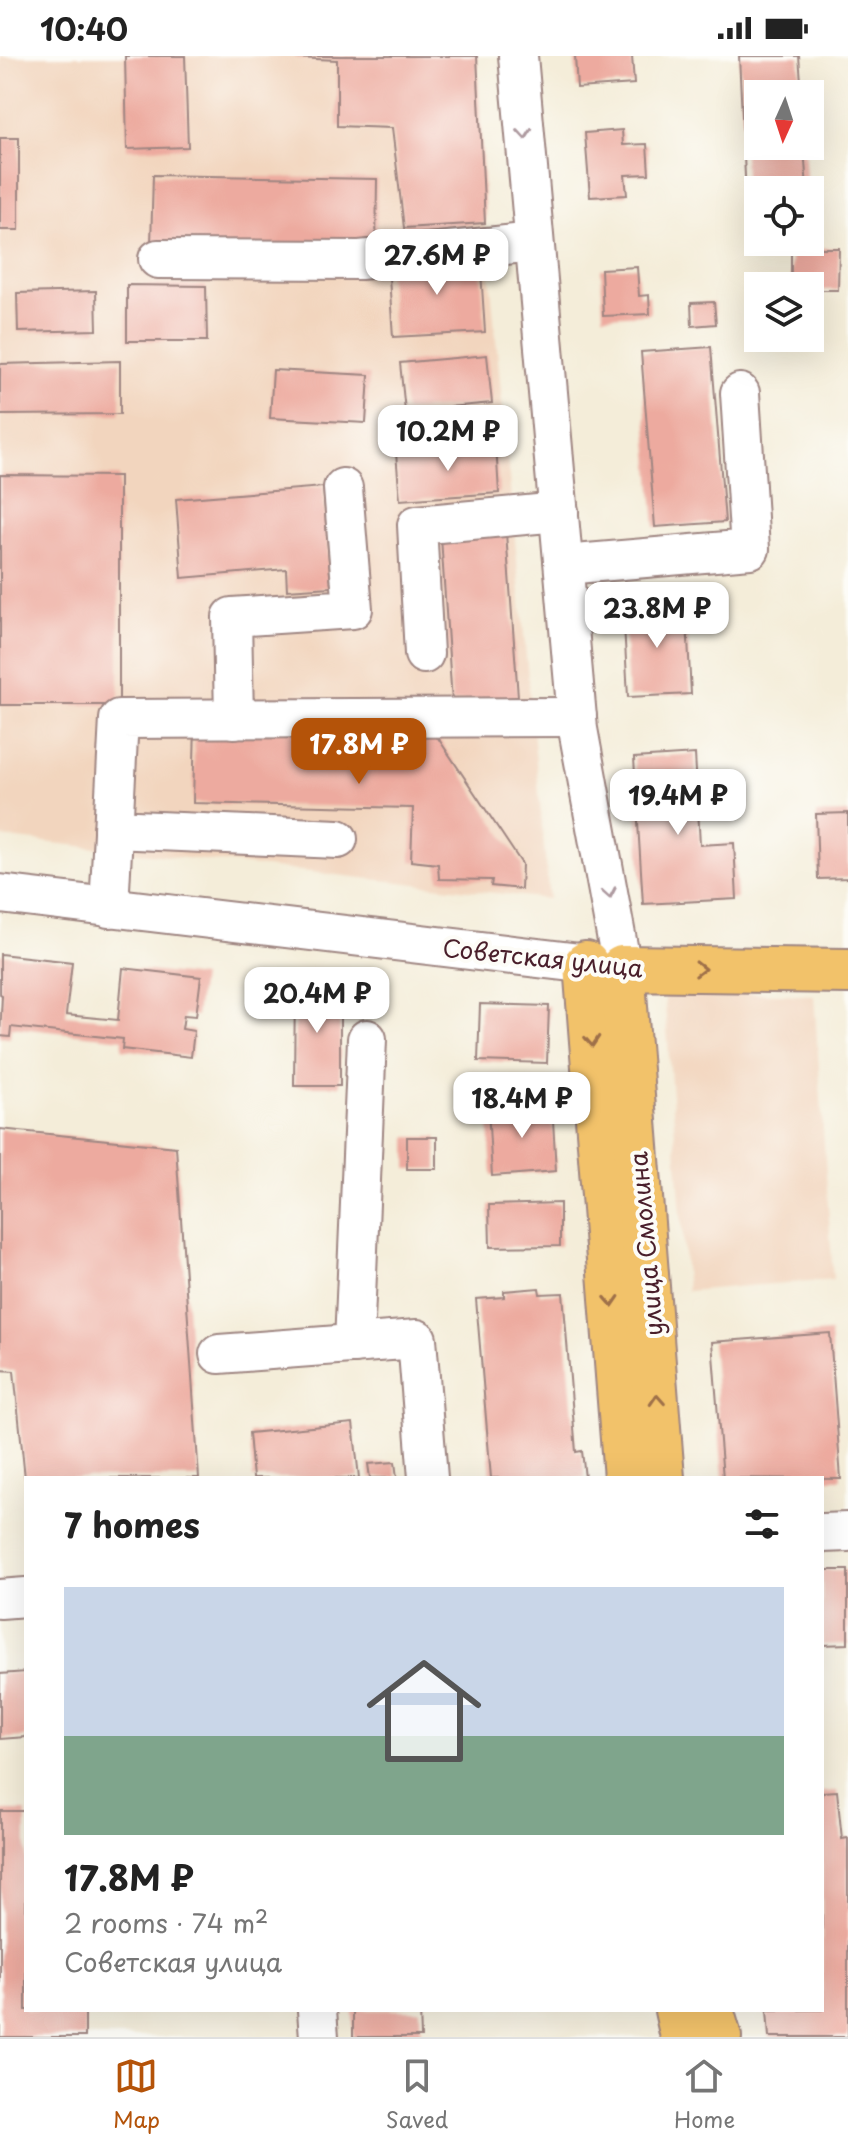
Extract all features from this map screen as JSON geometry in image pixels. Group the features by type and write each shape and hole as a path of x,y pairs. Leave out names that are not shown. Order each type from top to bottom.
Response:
{"main road":[{"name":"Советская улица","path":"604,966 848,971"},
{"path":"604,966 626,1476"},
{"name":"улица Смолина","path":"604,966 662,1476"},
{"path":"677,2012 683,2037"},
{"path":"712,2012 719,2037"}],"street":[{"name":"улица Смолина","path":"518,56 577,717 604,966"},
{"path":"158,259 360,260 534,242"},
{"path":"564,565 750,549 740,393"},
{"path":"234,719 232,617 353,609 343,488"},
{"path":"424,654 417,525 559,512"},
{"path":"109,908 119,719 577,717"},
{"path":"113,829 338,839"},
{"name":"Советская улица","path":"0,894 604,966"},
{"path":"354,1344 367,1039"},
{"path":"219,1354 417,1339 428,1476"},
{"path":"824,1533 848,1532"},
{"path":"0,1599 24,1597"},
{"path":"317,2012 319,2037"}],"shaded area":[{"path":"0,56 477,56 485,223 549,899 0,837"},
{"path":"664,991 814,995 833,1279 687,1291"}],"building":[{"path":"125,56 185,56 188,147 127,149"},
{"path":"296,56 477,56 485,223 404,228 392,128 337,126 337,60"},
{"path":"575,56 632,56 634,84 577,88"},
{"path":"739,56 799,56 801,80 744,80 744,156"},
{"path":"622,130 623,145 647,144 649,174 625,175 627,195 590,197 585,133"},
{"path":"0,138 19,138 19,230 0,230"},
{"path":"744,160 805,160 806,176 745,176"},
{"path":"153,175 377,179 376,250 151,245"},
{"path":"824,248 839,248 838,290 824,290 824,272 791,272 791,256 824,256"},
{"path":"480,256 485,332 393,337 388,262"},
{"path":"637,267 639,296 649,295 650,314 603,316 601,269"},
{"path":"127,285 206,286 207,341 127,341"},
{"path":"96,291 97,330 18,332 17,293"},
{"path":"714,302 716,324 692,326 691,303"},
{"path":"711,347 725,522 655,527 641,352"},
{"path":"487,355 492,403 405,411 400,363"},
{"path":"120,361 120,414 0,415 0,364"},
{"path":"273,370 369,375 366,423 270,418"},
{"path":"496,445 499,493 400,500 396,453"},
{"path":"0,475 119,476 119,705 0,705"},
{"path":"323,487 331,587 287,590 286,569 182,578 176,499"},
{"path":"506,533 518,697 452,702 441,537"},
{"path":"686,602 691,694 628,697 623,606"},
{"path":"195,724 414,728 438,738 522,864 521,889 491,886 492,880 439,879 438,864 411,861 413,808 193,803"},
{"path":"695,754 700,845 734,843 737,899 643,904 634,758"},
{"path":"848,813 848,878 818,879 816,814"},
{"path":"0,954 72,962 66,1015 118,1020 123,968 201,977 196,1016 184,1015 182,1029 194,1031 191,1057 122,1049 123,1039 11,1027 10,1037 0,1036"},
{"path":"295,983 340,984 340,1086 294,1086"},
{"path":"480,1004 549,1006 547,1063 478,1061"},
{"path":"552,1104 556,1171 492,1176 488,1109"},
{"path":"0,1129 176,1147 199,1476 25,1476 14,1371 0,1370"},
{"path":"407,1137 437,1137 437,1169 407,1169"},
{"path":"560,1203 560,1246 490,1247 489,1205"},
{"path":"539,1288 540,1294 563,1293 576,1452 582,1451 585,1476 491,1476 476,1299 504,1297 504,1291"},
{"path":"830,1333 841,1479 824,1479 824,1476 723,1476 712,1342"},
{"path":"353,1423 359,1476 253,1476 249,1433"},
{"path":"395,1462 397,1476 370,1476 368,1464"},
{"path":"824,1570 848,1570 848,1644 824,1645"},
{"path":"24,1672 24,1737 0,1739 0,1674"},
{"path":"837,1791 842,1839 848,1838 848,2037 769,2037 767,2012 824,2012 824,1792"},
{"path":"0,1811 24,1811 24,2012 85,2012 85,2037 0,2037"},
{"path":"353,2012 420,2012 421,2037 353,2037"}]}
